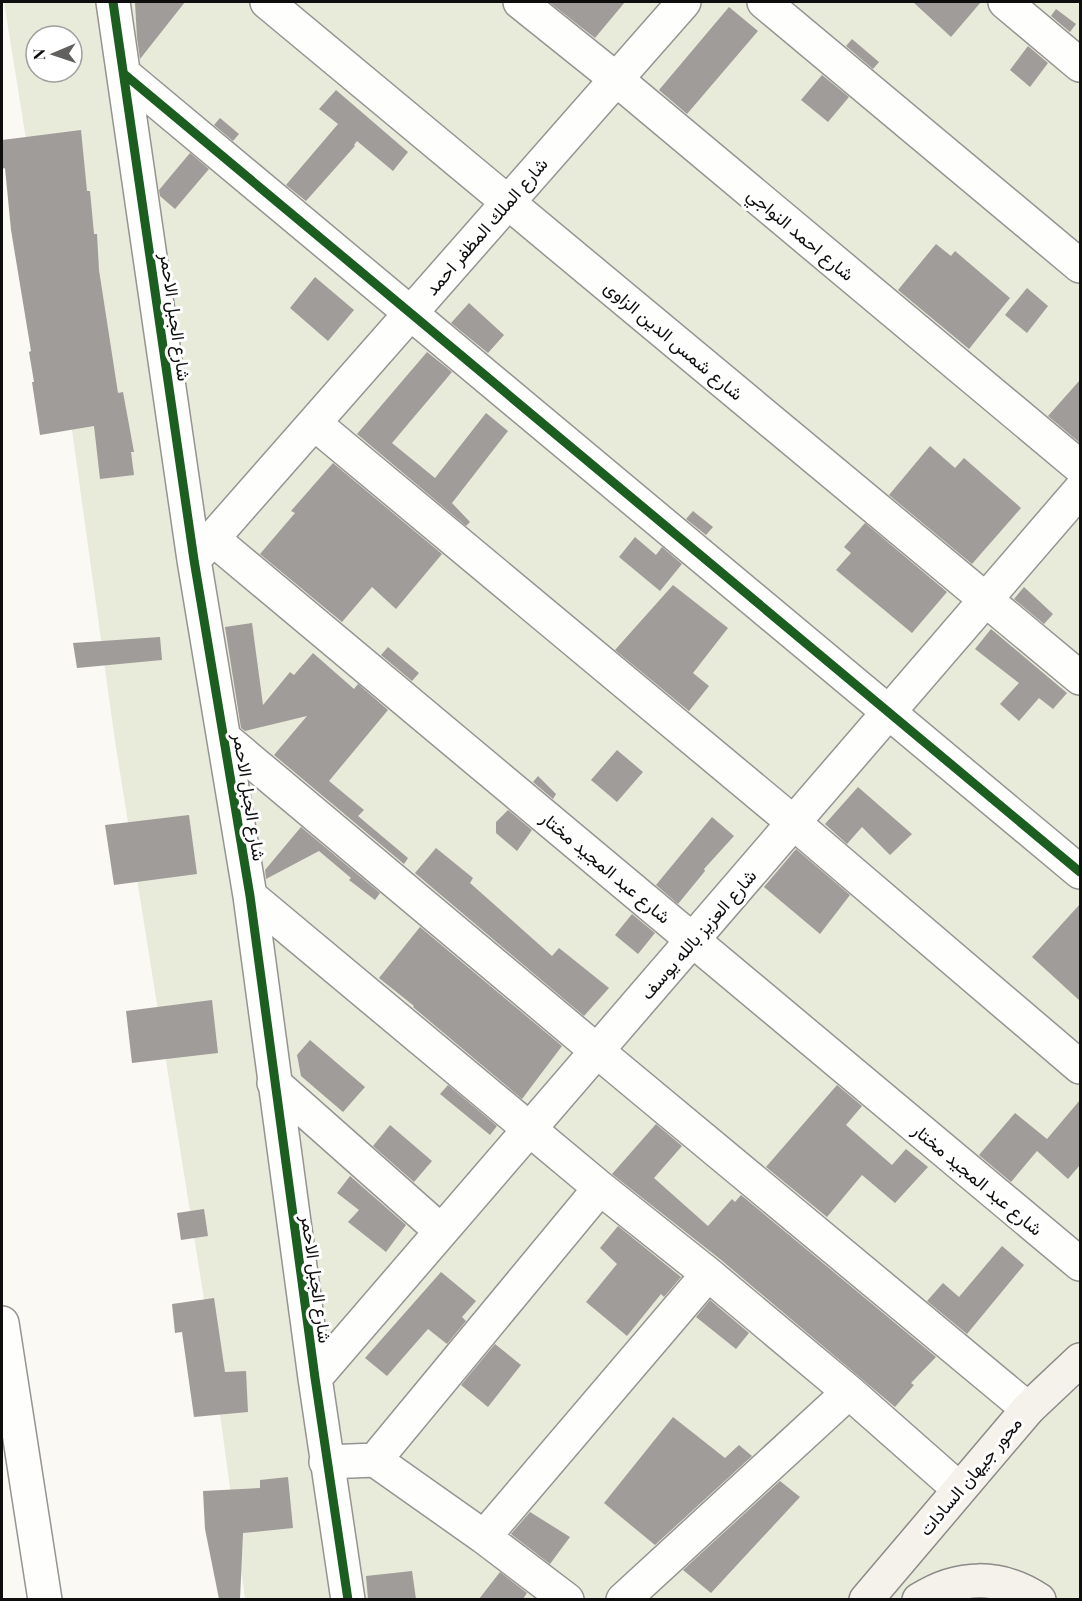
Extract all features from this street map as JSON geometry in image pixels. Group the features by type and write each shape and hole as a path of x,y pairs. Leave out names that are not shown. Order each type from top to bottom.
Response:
{"main road":[{"name":"محور جيهان السادات","path":"866,1599 1028,1409 1080,1360"},
{"path":"919,1599 946,1587 988,1580 1007,1583 1039,1599"}],"street":[{"name":"شارع الجبل الاحمر","path":"113,2 204,549 224,738 250,896 326,1462 348,1599"},
{"name":"شارع شمس الدين الزاوى","path":"267,2 1080,678"},
{"name":"شارع احمد النواجي","path":"520,2 616,79 1080,467"},
{"name":"شارع الملك المظفر احمد","path":"204,549 684,2"},
{"path":"764,2 1080,266"},
{"path":"1005,2 1080,65"},
{"path":"124,74 1080,872"},
{"path":"314,423 794,823 1080,1067"},
{"name":"شارع العزيز بالله يوسف","path":"315,1378 1080,490"},
{"name":"شارع عبد المجيد مختار","path":"204,549 693,939 1080,1264"},
{"path":"224,738 1028,1409"},
{"path":"250,896 600,1188 708,1274 849,1392 959,1489"},
{"path":"274,1083 441,1231"},
{"path":"375,1460 600,1188"},
{"path":"484,1537 708,1274"},
{"path":"2,1323 45,1599"},
{"path":"623,1599 849,1392"},
{"path":"326,1462 375,1460 567,1599"}],"green space":[{"path":"4,2 1080,2 1080,1599 245,1599 207,1318 115,741 68,401"}],"building":[{"path":"135,2 185,2 140,59 137,38"},
{"path":"549,2 625,2 595,38"},
{"path":"913,2 981,2 951,37"},
{"path":"729,7 758,31 687,114 659,90"},
{"path":"1056,9 1076,24 1070,32 1051,16"},
{"path":"852,39 879,62 873,69 846,46"},
{"path":"1028,46 1048,63 1030,87 1010,70"},
{"path":"822,75 849,97 828,122 801,100"},
{"path":"336,90 408,152 393,171 357,141 306,201 286,185 338,124 319,109"},
{"path":"220,118 239,134 233,141 214,125"},
{"path":"81,130 87,191 90,191 94,234 97,234 99,270 118,393 123,392 134,452 131,452 134,475 100,479 94,426 40,435 32,382 34,382 29,352 31,351 11,230 5,168 2,169 2,140"},
{"path":"190,153 209,169 175,209 160,196 159,190"},
{"path":"936,244 951,256 955,251 1010,298 969,349 898,290"},
{"path":"315,277 354,310 328,341 290,308"},
{"path":"1027,288 1048,306 1027,333 1005,315"},
{"path":"469,303 504,335 488,353 451,323"},
{"path":"427,352 452,372 392,443 435,478 486,413 508,431 452,503 470,522 466,526 357,434"},
{"path":"1080,380 1080,443 1048,416"},
{"path":"930,446 955,468 964,458 1021,508 972,564 889,495"},
{"path":"333,463 442,554 396,609 372,587 342,622 260,554 295,513 291,511"},
{"path":"693,511 713,527 706,535 686,519"},
{"path":"865,523 947,592 912,633 836,570 851,553 844,547"},
{"path":"635,537 656,555 662,547 682,564 660,591 619,557"},
{"path":"673,585 728,628 693,673 709,686 689,711 615,650"},
{"path":"1024,587 1053,614 1044,624 1014,599"},
{"path":"252,623 263,705 290,672 294,675 313,653 354,689 358,684 388,710 329,781 364,810 358,816 408,858 404,864 274,755 307,716 245,731 241,728 225,627"},
{"path":"991,629 1067,693 1053,709 1039,698 1019,721 1000,704 1019,683 975,649"},
{"path":"160,637 162,660 77,668 73,643"},
{"path":"388,647 419,673 412,681 381,655"},
{"path":"617,750 643,772 617,802 591,780"},
{"path":"538,776 556,794 553,799 533,782"},
{"path":"858,787 912,834 890,855 862,827 847,844 825,824"},
{"path":"508,810 532,830 517,851 496,833 496,822"},
{"path":"189,815 197,874 114,885 105,825"},
{"path":"712,817 734,836 704,869 705,871 678,904 656,885"},
{"path":"301,827 380,893 375,900 349,880 351,878 319,851 266,879 265,870"},
{"path":"436,848 473,878 470,883 552,956 559,948 609,988 584,1016 415,873"},
{"path":"796,849 850,895 820,934 764,887"},
{"path":"1080,904 1080,1001 1032,957"},
{"path":"632,914 655,933 638,954 615,935"},
{"path":"420,927 562,1046 522,1099 379,978"},
{"path":"212,1000 218,1053 132,1063 126,1011"},
{"path":"310,1040 365,1087 343,1112 301,1076 297,1055"},
{"path":"448,1085 497,1126 490,1135 440,1094"},
{"path":"837,1085 862,1106 846,1125 892,1165 906,1149 928,1167 895,1203 862,1175 827,1217 766,1167"},
{"path":"1080,1100 1080,1165 1068,1179 1037,1151 1011,1182 979,1155 1015,1113 1047,1139"},
{"path":"656,1124 682,1146 654,1178 708,1226 732,1199 735,1202 741,1195 936,1357 911,1383 914,1385 895,1407 720,1259 612,1174"},
{"path":"390,1125 432,1161 414,1182 373,1146"},
{"path":"350,1176 406,1225 386,1252 348,1222 359,1210 337,1193"},
{"path":"204,1209 208,1236 181,1240 177,1213"},
{"path":"618,1226 681,1277 664,1297 661,1294 627,1336 586,1302 617,1264 600,1248"},
{"path":"1002,1246 1024,1265 967,1334 927,1301 943,1283 959,1297"},
{"path":"441,1272 476,1301 462,1317 466,1321 447,1344 428,1329 387,1376 365,1358"},
{"path":"214,1298 225,1372 246,1371 248,1412 194,1417 182,1332 175,1333 172,1304"},
{"path":"710,1300 749,1333 736,1349 696,1317"},
{"path":"495,1344 521,1365 488,1407 461,1385"},
{"path":"673,1417 725,1458 739,1445 752,1456 655,1545 604,1503"},
{"path":"288,1477 293,1528 243,1533 240,1599 219,1599 205,1529 203,1491 260,1488 260,1480"},
{"path":"780,1481 800,1497 711,1593 683,1570"},
{"path":"530,1512 570,1537 550,1564 511,1534"},
{"path":"412,1571 416,1599 368,1599 366,1576"},
{"path":"500,1572 527,1593 523,1599 479,1599"}],"cycle path":[{"path":"113,2 194,560 250,896 315,1378 348,1600"},
{"path":"124,74 1080,872"}]}
